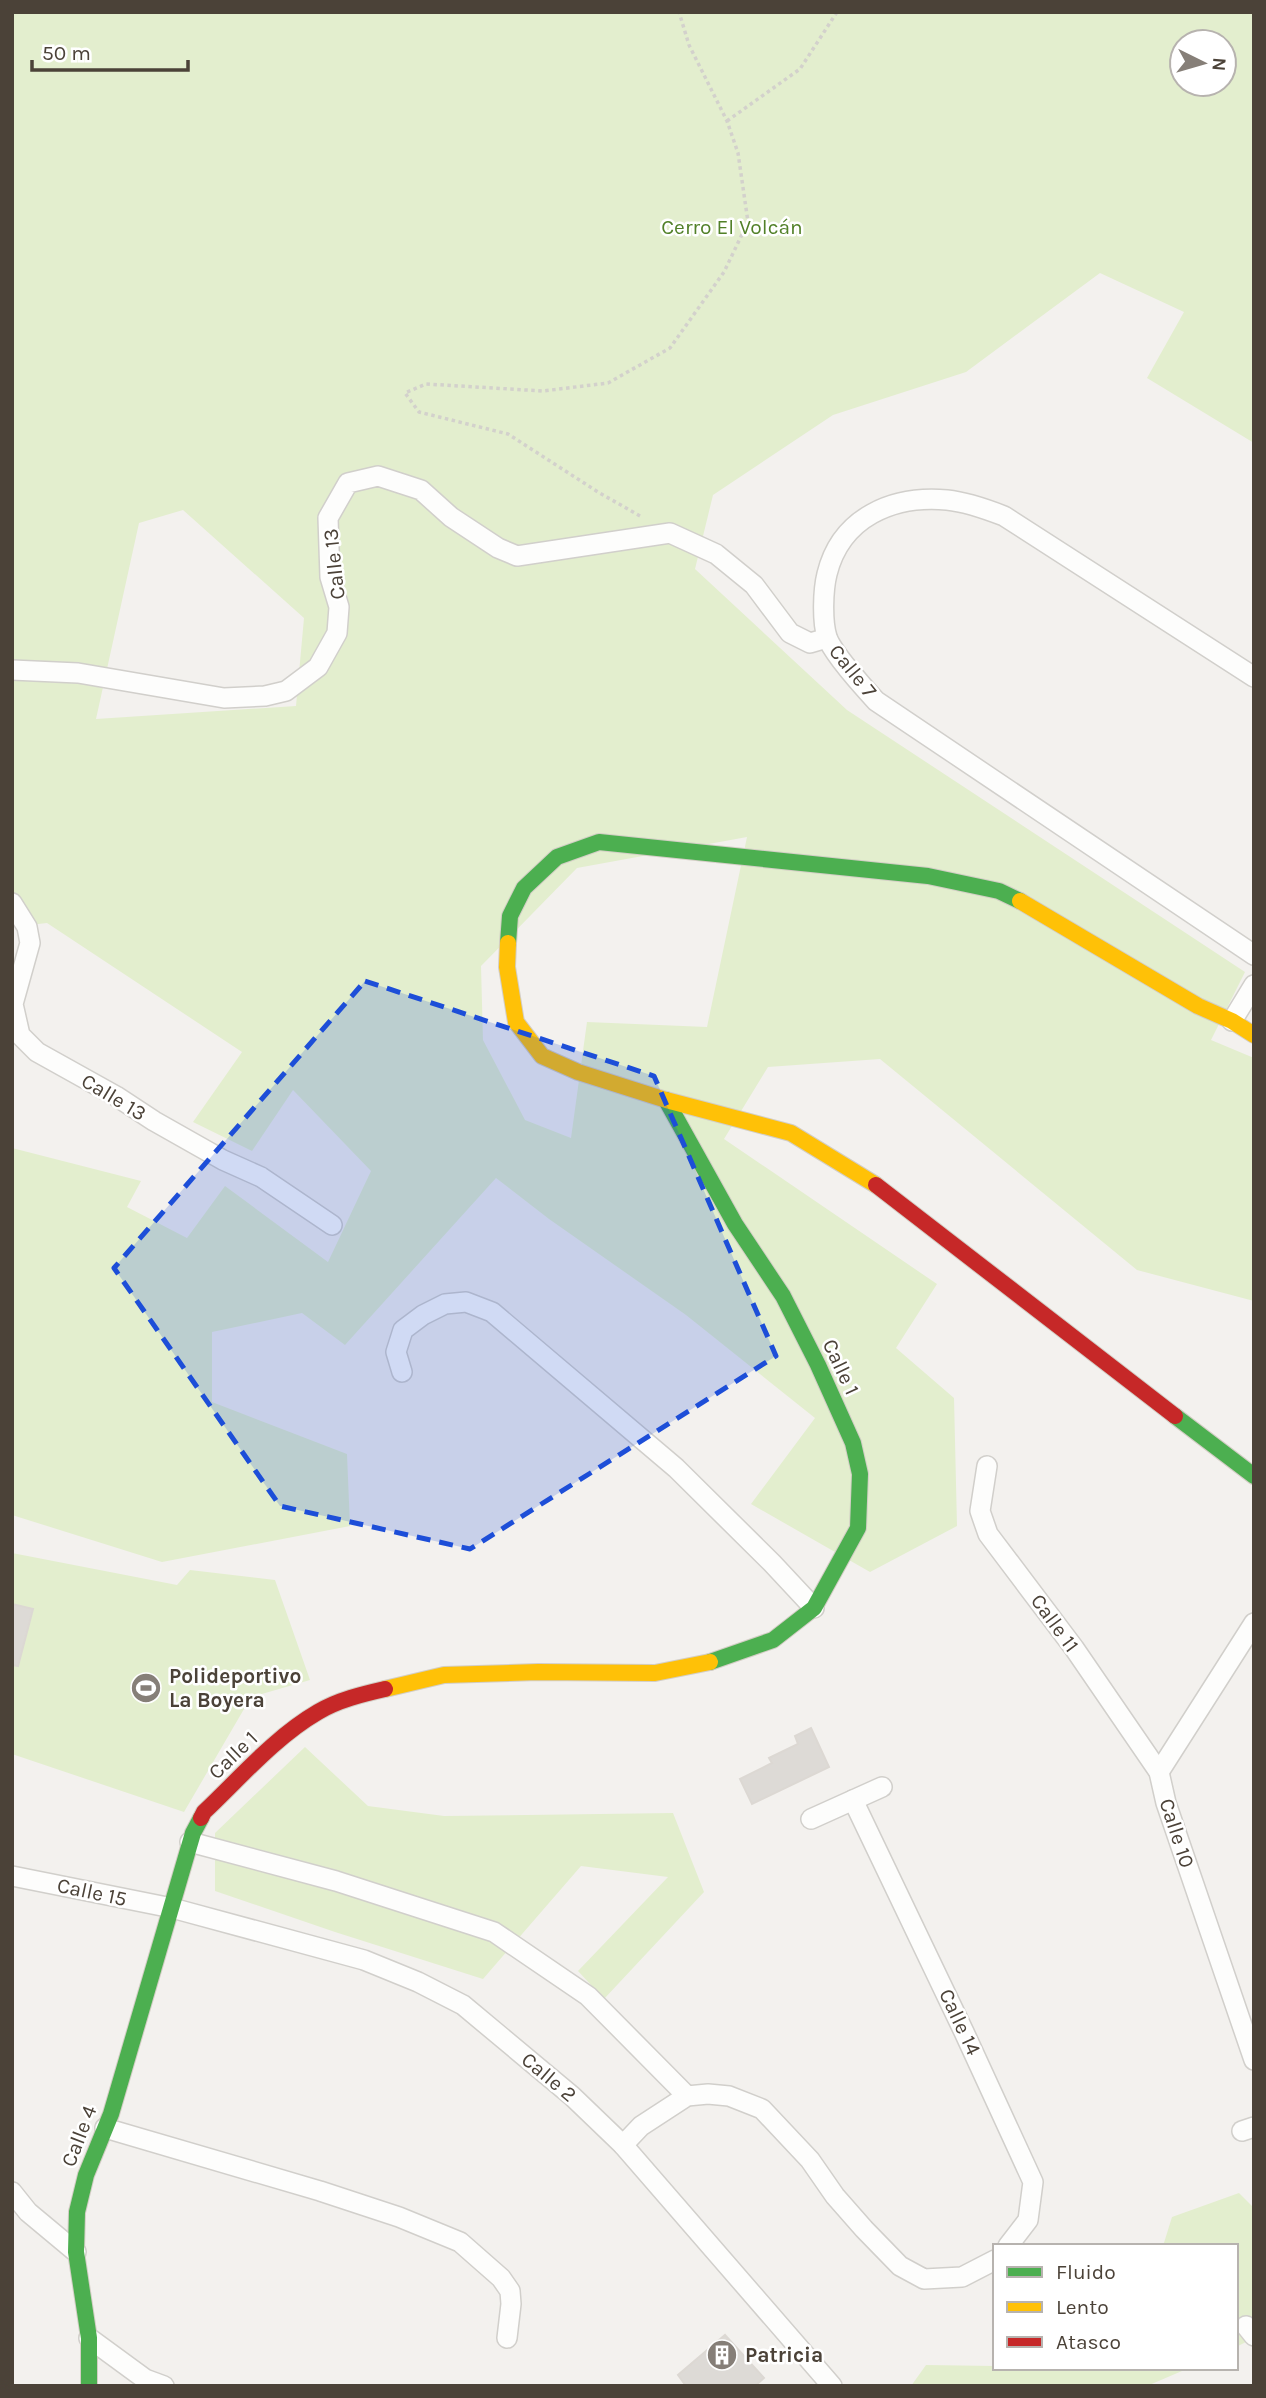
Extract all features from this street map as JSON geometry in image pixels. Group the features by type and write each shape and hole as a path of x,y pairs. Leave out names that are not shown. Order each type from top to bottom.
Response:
{"street":[{"name":"Calle 13","path":"12,670 78,673 224,698 265,696 286,691 318,667 337,633 339,607 331,577 328,518 348,483 378,476 421,490 469,529 498,548 517,556 670,533"},
{"name":"Calle 7","path":"1254,677 1004,516 948,500 914,500 884,507 861,520 839,541 823,587 827,638 856,679 876,701 1254,955"},
{"path":"670,533 716,554 754,585 790,633 810,643 827,638"},
{"path":"1254,1035 1232,1021 1198,1006 1033,908 999,891 928,876 599,842 557,856 524,888 510,916 506,967 516,1022 542,1056 578,1072 666,1100 791,1133 888,1192 1071,1338 1254,1476"},
{"name":"Calle 13","path":"12,903 27,927 30,943 13,1004 20,1035 37,1052 223,1160 261,1177 332,1226"},
{"path":"1232,1021 1254,985"},
{"name":"Calle 1","path":"172,1908 192,1833 204,1812 278,1741 319,1711 361,1695 444,1675 538,1672 655,1673 718,1661 773,1640 814,1608 858,1528 860,1474 853,1443 783,1296 736,1224 666,1100"},
{"path":"402,1372 396,1352 403,1330 423,1315 446,1304 466,1302 492,1312 676,1468 814,1608"},
{"name":"Calle 11","path":"987,1466 980,1511 988,1534 1066,1638 1159,1772"},
{"name":"Calle 10","path":"1254,1623 1159,1772 1166,1803 1254,2060"},
{"path":"811,1819 882,1787"},
{"name":"Calle 14","path":"853,1800 959,2020 1033,2182 1028,2220 1010,2244"},
{"path":"190,1842 336,1881 494,1931 588,1996 687,2096"},
{"name":"Calle 15","path":"12,1876 172,1908"},
{"name":"Calle 4","path":"89,2386 89,2338 76,2252 77,2212 172,1908"},
{"name":"Calle 2","path":"172,1908 364,1960 418,1982 463,2005 572,2096 623,2145 832,2386"},
{"path":"623,2145 641,2126 687,2096 729,2096 762,2109 810,2160 835,2196 864,2229 900,2266 924,2279 962,2277 993,2261"},
{"path":"105,2128 399,2217 460,2242 501,2278 510,2291 507,2339"},
{"path":"12,2192 28,2212 76,2252"},
{"path":"89,2338 145,2379 164,2386"}],"path":[{"path":"670,533 598,492 508,434 419,412 405,394 426,384 543,391 608,383 670,348 724,272 748,222 738,153 727,121 690,46 679,12"},
{"path":"727,121 800,69 837,12"}],"highlighted area":[{"path":"365,981 654,1076 776,1356 470,1549 280,1506 114,1268"}],"green space":[{"name":"Cerro El Volcán","path":"12,12 1254,12 1254,443 1147,378 1184,312 1100,273 966,372 833,415 713,495 695,569 847,710 1245,972 1211,1040 1254,1058 1254,1301 1137,1270 880,1059 768,1067 724,1139 937,1284 896,1348 954,1398 957,1526 870,1572 751,1504 815,1418 686,1315 549,1219 496,1178 345,1345 302,1313 212,1332 212,1402 347,1454 350,1526 162,1562 12,1515 12,1148 141,1181 127,1207 187,1238 225,1186 328,1262 371,1171 293,1090 252,1151 193,1122 242,1052 47,923 12,927","holes":["183,510 304,618 296,706 96,719 139,523","747,837 707,1027 587,1022 571,1138 525,1120 483,1040 481,966 577,868"]},
{"name":"Polideportivo La Boyera","path":"12,1553 177,1585 190,1570 275,1580 310,1680 251,1697 184,1812 12,1754"},
{"path":"305,1747 368,1806 444,1816 673,1813 704,1892 604,1999 578,1971 668,1877 581,1866 483,1979 215,1891 215,1833"},
{"path":"1239,2193 1254,2208 1254,2338 1238,2346 1238,2244 1164,2244 1172,2217"},
{"path":"926,2365 993,2366 993,2370 1184,2370 1147,2386 911,2386"}],"building":[{"path":"12,1604 33,1609 18,1666 12,1665"},
{"path":"811,1728 829,1767 752,1804 740,1779 772,1763 769,1758 798,1744 795,1736"},
{"name":"Patricia","path":"725,2335 764,2378 755,2386 686,2386 678,2375"}],"traffic: fast":[{"path":"508,943 510,916 524,888 557,857 599,842 928,876 999,891 1020,901"},
{"path":"666,1100 735,1224 783,1296 853,1443 860,1474 858,1528 814,1608 773,1640 710,1662"},
{"path":"1175,1416 1254,1476"},
{"path":"89,2386 89,2338 76,2252 77,2212 86,2175 111,2114 193,1833 201,1818"}],"traffic: slow":[{"path":"1020,901 1198,1006 1232,1021 1254,1035"},
{"path":"508,943 507,967 516,1022 542,1056 578,1072 666,1100 791,1133 876,1185"},
{"path":"385,1689 444,1675 538,1672 655,1673 710,1662"}],"traffic: jam":[{"path":"876,1185 1175,1416"},
{"path":"201,1818 258,1759 302,1722 334,1704 385,1689"}],"place":[{"name":"Polideportivo La Boyera","path":"146,1688"},
{"name":"Patricia","path":"722,2355"}]}
